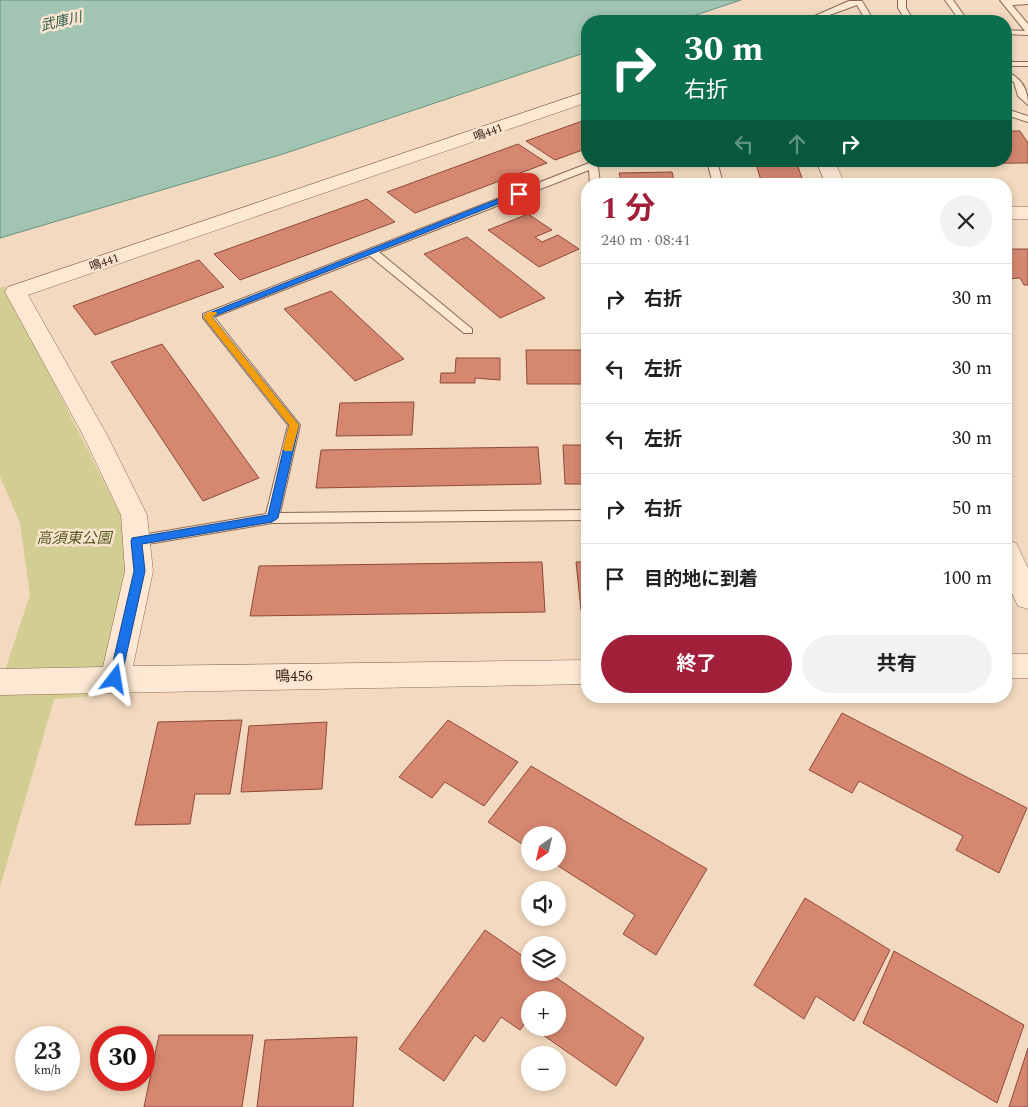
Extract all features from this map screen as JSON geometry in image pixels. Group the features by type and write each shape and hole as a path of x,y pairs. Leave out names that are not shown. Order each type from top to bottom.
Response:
{"street":[{"name":"鳴441","path":"115,679 140,571 134,515 104,453 16,292 581,98"},
{"path":"1012,214 1028,213"},
{"path":"1012,563 1028,598"},
{"path":"1012,666 1028,666"},
{"name":"鳴456","path":"0,682 581,672"}],"lane":[{"path":"902,0 902,8 906,15"},
{"path":"949,0 960,15"},
{"path":"1005,2 1028,2"},
{"path":"1005,2 1028,28"},
{"path":"822,15 859,3 866,15"},
{"path":"840,8 844,15"},
{"path":"1012,32 1028,32"},
{"path":"1012,64 1028,64"},
{"path":"1012,78 1018,82 1022,96 1028,102"},
{"path":"1012,114 1028,120"},
{"path":"272,518 294,425 207,316 588,167"},
{"path":"372,252 468,331"},
{"path":"136,541 272,518 581,515"}],"green space":[{"name":"高須東公園","path":"5,286 125,524 128,573 96,696 54,699 0,887 0,686 30,595 20,523 0,476 0,288"}],"water":[{"name":"武庫川","path":"0,0 741,0 696,15 581,15 581,54 283,154 0,238"}],"building":[{"path":"581,121 581,151 555,160 526,141"},
{"path":"1012,131 1020,131 1028,143 1028,163 1012,163"},
{"path":"518,144 547,163 415,213 387,192"},
{"path":"757,167 798,167 802,178 760,178"},
{"path":"672,172 674,178 620,178 619,173"},
{"path":"367,199 395,222 240,280 214,254"},
{"path":"528,214 552,230 535,237 542,242 558,235 579,249 539,267 488,230"},
{"path":"467,237 545,298 500,318 424,254"},
{"path":"1012,249 1028,249 1028,285 1024,285 1020,278 1012,279"},
{"path":"199,260 224,287 95,335 73,306"},
{"path":"331,291 404,359 355,381 284,309"},
{"path":"162,344 259,478 203,501 111,362"},
{"path":"526,350 581,350 581,384 527,384"},
{"path":"456,358 500,358 500,380 475,378 475,383 440,383 441,373 455,373"},
{"path":"414,402 412,435 336,436 340,403"},
{"path":"563,445 581,445 581,484 565,484"},
{"path":"538,447 541,484 316,488 321,450"},
{"path":"542,562 545,612 250,616 259,566"},
{"path":"576,562 581,562 581,610"},
{"path":"842,713 1027,808 999,873 956,850 963,836 859,781 852,793 809,770"},
{"path":"242,720 230,794 195,794 190,824 135,825 158,722"},
{"path":"448,720 518,762 484,806 445,782 432,798 399,777"},
{"path":"327,722 322,789 241,792 249,726"},
{"path":"531,766 707,869 656,955 623,934 635,915 566,871 566,826 521,826 521,843 488,822"},
{"path":"805,898 890,950 854,1021 816,996 804,1019 754,985"},
{"path":"485,930 521,955 521,981 561,981 644,1038 616,1086 566,1051 566,1046 559,1046 544,1036 566,1036 566,991 521,991 520,1030 501,1017 484,1042 475,1035 444,1081 399,1049"},
{"path":"894,951 1024,1025 997,1103 863,1023"},
{"path":"159,1035 253,1035 242,1107 144,1107 147,1091 155,1091 155,1054"},
{"path":"357,1037 353,1107 257,1107 265,1040"},
{"path":"1028,1048 1028,1107 1009,1107"}],"slow traffic":[{"path":"212,314 207,316 294,425 289,449"}],"route":[{"path":"115,679 140,571 136,541 272,518 294,425 207,316 519,194"}]}
